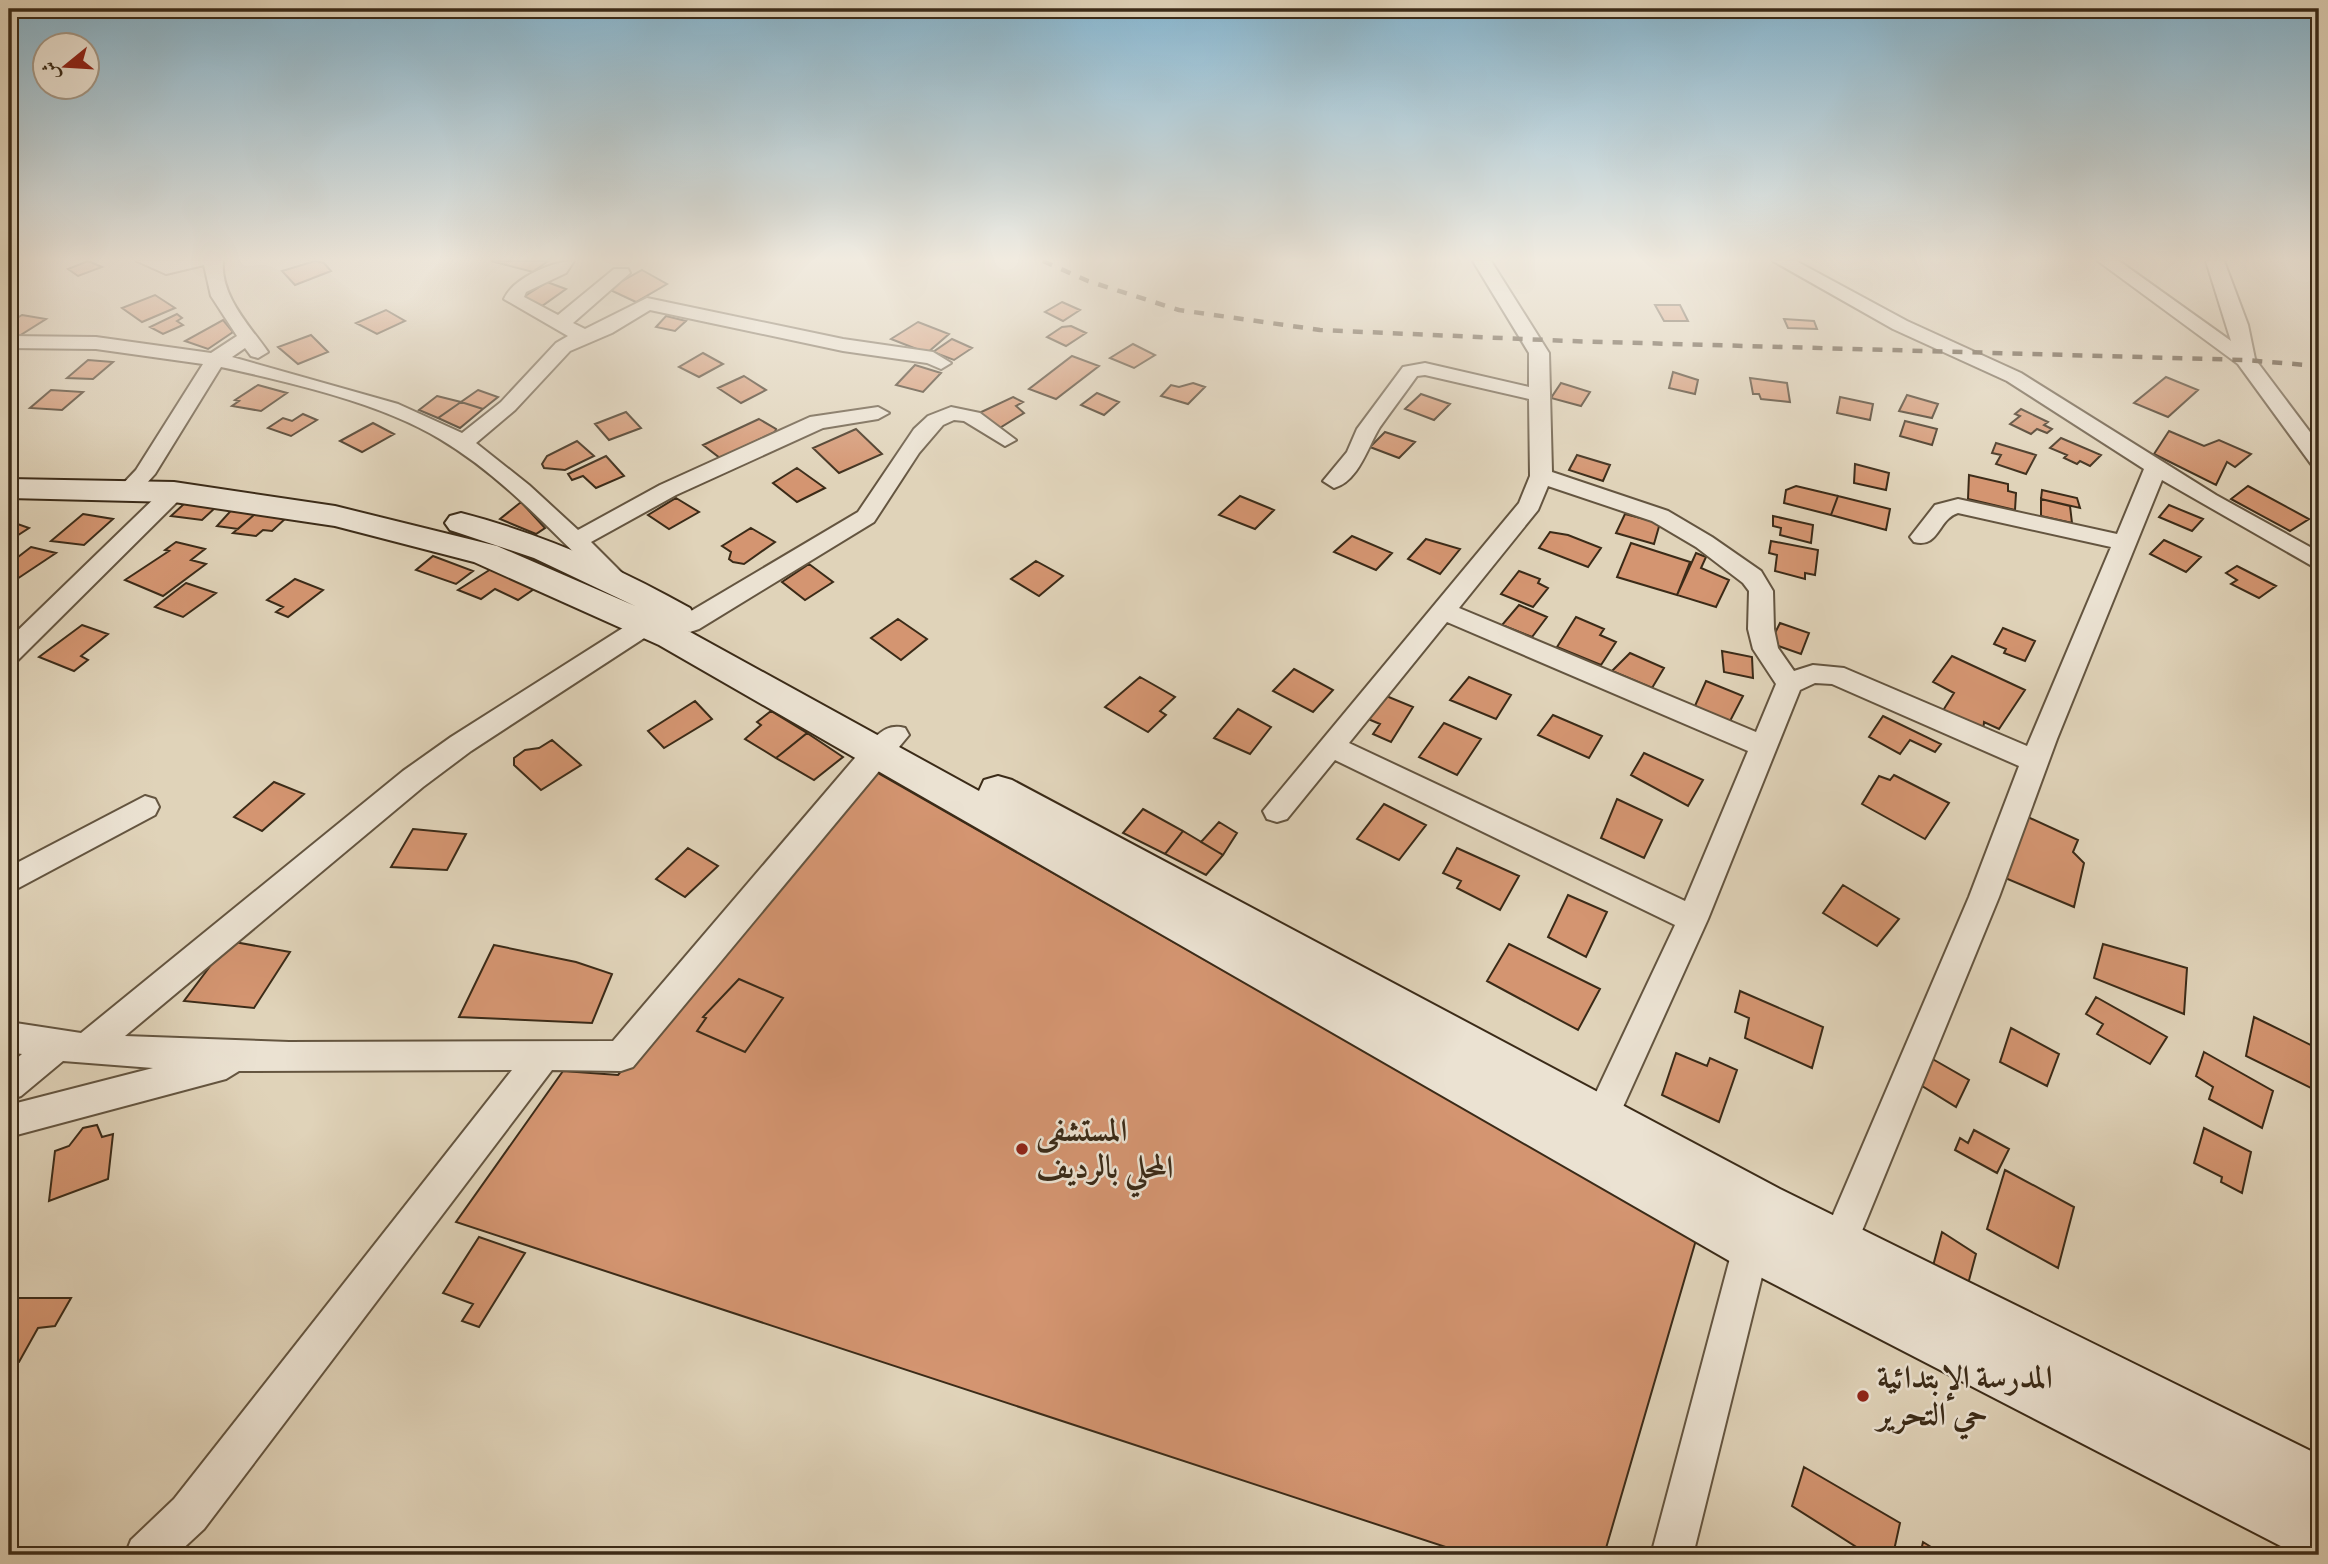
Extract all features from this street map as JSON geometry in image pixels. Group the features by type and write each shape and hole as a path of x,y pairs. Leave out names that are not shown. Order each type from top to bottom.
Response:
{"main road":[{"path":"9,474 149,485 256,502 335,516 497,559 646,625 886,744 1601,1118 1757,1225 1839,1243 2319,1485"},
{"path":"9,488 271,486 431,514 510,536 618,581 886,744 2319,1535"}],"street":[{"path":"246,334 269,369"},
{"path":"579,334 583,336"},
{"path":"462,444 508,406 563,347 589,334"},
{"path":"792,334 843,345 933,358 941,363"},
{"path":"1278,811 1530,505 1541,476 1539,353 1527,334"},
{"path":"1920,334 2014,377 2156,467 2319,562"},
{"path":"2209,334 2245,360 2319,459"},
{"path":"2240,334 2245,360"},
{"path":"9,654 149,485 217,358 248,337"},
{"path":"9,341 141,345 217,358 269,369 416,418 462,444 491,465 618,581"},
{"path":"1334,481 1357,454 1368,429 1410,371 1425,369 1539,395"},
{"path":"575,541 668,490 818,422 878,413"},
{"path":"690,623 866,517 877,507 901,462 928,426 957,413 969,416 1005,440"},
{"path":"1839,1243 1983,897 2034,761 2156,467"},
{"path":"1541,476 1660,516 1704,542 1746,572 1761,591 1760,629 1766,649 1789,684"},
{"path":"1922,537 1942,510 1958,506 2125,543"},
{"path":"1444,611 1762,746"},
{"path":"9,1085 71,1048 413,779 646,625"},
{"path":"1601,1118 1693,919 1789,684 1814,674 1835,675 2034,761"},
{"path":"9,1037 71,1048 253,1057 544,1054 621,1056 886,744"},
{"path":"1331,746 1693,919"},
{"path":"9,881 145,807"},
{"path":"146,1555 189,1514 544,1054"},
{"path":"9,1121 253,1057"},
{"path":"1672,1555 1757,1225"}],"building":[{"path":"198,334 230,334 208,349 185,341"},
{"path":"899,334 949,334 927,353 891,339"},
{"path":"1052,334 1084,334 1066,346 1047,337"},
{"path":"311,335 328,352 298,364 278,347"},
{"path":"952,339 972,348 954,360 933,352"},
{"path":"1133,344 1155,355 1134,368 1110,358"},
{"path":"703,353 723,364 699,377 679,367"},
{"path":"1072,356 1099,366 1056,399 1029,389"},
{"path":"88,360 113,362 93,379 67,378"},
{"path":"915,365 941,373 923,392 896,385"},
{"path":"1673,372 1698,380 1695,394 1669,388"},
{"path":"744,376 766,390 741,403 718,388"},
{"path":"2166,377 2198,390 2168,417 2134,403"},
{"path":"1750,378 1787,383 1790,402 1761,399 1759,394 1753,394"},
{"path":"1193,383 1205,387 1188,404 1161,396 1171,385 1179,387"},
{"path":"1561,383 1590,392 1581,406 1551,398"},
{"path":"258,385 287,393 261,411 232,406 239,401 235,400"},
{"path":"51,390 83,392 62,410 30,408"},
{"path":"478,390 498,397 483,409 461,402"},
{"path":"1097,393 1119,402 1104,415 1081,405"},
{"path":"1421,394 1450,404 1434,420 1405,409"},
{"path":"1907,395 1938,404 1932,418 1899,411"},
{"path":"437,396 461,402 438,418 419,410"},
{"path":"1013,397 1023,402 1016,406 1024,413 998,429 977,414"},
{"path":"1840,397 1873,404 1870,420 1837,413"},
{"path":"461,402 483,409 460,428 438,418"},
{"path":"2021,409 2048,422 2044,425 2052,429 2047,433 2037,429 2031,434 2010,424 2020,416 2015,414"},
{"path":"626,412 641,428 609,440 595,424"},
{"path":"303,414 317,420 291,436 268,428 283,418 292,421"},
{"path":"759,419 776,429 775,432 720,458 703,445"},
{"path":"1905,421 1937,429 1932,445 1900,436"},
{"path":"373,423 394,434 362,452 340,441"},
{"path":"856,429 882,454 839,473 813,448"},
{"path":"2169,431 2204,446 2219,440 2251,454 2235,467 2227,462 2216,485 2154,454"},
{"path":"1385,432 1415,442 1399,458 1370,447"},
{"path":"2061,438 2101,455 2090,466 2080,461 2077,464 2064,458 2067,455 2050,448"},
{"path":"577,441 594,456 565,470 544,468 542,464 547,456"},
{"path":"1996,443 2036,455 2026,474 1996,464 2001,455 1992,453"},
{"path":"1577,455 1610,465 1603,481 1569,470"},
{"path":"606,456 624,476 596,488 583,476 572,480 568,474"},
{"path":"1855,464 1889,473 1886,490 1854,483"},
{"path":"797,468 825,488 797,502 773,483"},
{"path":"1969,475 2008,484 2008,491 2016,493 2015,510 1968,499"},
{"path":"1796,486 1838,496 1831,515 1784,503 1786,490"},
{"path":"2248,486 2309,519 2290,531 2231,499"},
{"path":"2042,490 2077,498 2080,508 2041,499"},
{"path":"1240,496 1274,510 1255,529 1219,515"},
{"path":"1838,496 1890,509 1886,530 1831,515"},
{"path":"676,498 699,512 669,529 648,515"},
{"path":"2041,499 2070,506 2072,523 2041,516"},
{"path":"521,502 545,528 536,534 500,519"},
{"path":"185,503 216,507 202,520 171,516"},
{"path":"237,504 255,514 238,529 217,526"},
{"path":"2169,505 2203,519 2192,531 2159,517"},
{"path":"83,514 113,519 84,545 51,541"},
{"path":"255,514 285,519 272,531 263,530 256,536 233,533"},
{"path":"1625,514 1660,523 1654,544 1616,533"},
{"path":"1773,516 1813,525 1811,543 1780,535 1781,528 1773,526"},
{"path":"9,521 29,528 9,541"},
{"path":"751,528 775,542 744,564 733,562 729,559 731,552 722,546"},
{"path":"1550,532 1568,535 1601,548 1588,567 1539,548"},
{"path":"1352,536 1392,553 1376,570 1334,552"},
{"path":"1426,539 1460,549 1440,574 1408,559"},
{"path":"2164,540 2201,557 2186,572 2150,554"},
{"path":"1771,541 1818,550 1815,575 1805,573 1805,579 1775,571 1777,555 1769,553"},
{"path":"176,542 205,549 191,560 206,564 163,596 125,580 169,551 165,550"},
{"path":"1631,543 1690,562 1677,595 1617,577"},
{"path":"31,547 56,553 17,579 9,577 9,569 12,566 9,564"},
{"path":"1696,553 1706,557 1701,568 1729,580 1716,607 1677,595"},
{"path":"433,556 473,571 456,584 416,570"},
{"path":"1036,561 1063,576 1039,596 1011,579"},
{"path":"809,564 833,582 805,600 782,582"},
{"path":"2237,566 2276,586 2259,598 2231,584 2237,580 2226,573"},
{"path":"491,569 537,587 518,600 495,589 481,599 458,590"},
{"path":"1519,571 1540,579 1538,583 1548,588 1533,607 1501,594"},
{"path":"295,579 323,590 288,617 276,612 283,607 267,600"},
{"path":"186,583 216,593 183,617 155,607"},
{"path":"1519,605 1547,617 1532,637 1502,625"},
{"path":"1576,617 1604,629 1600,635 1616,642 1601,665 1557,647"},
{"path":"898,619 927,639 901,660 871,638"},
{"path":"1780,623 1809,633 1801,654 1770,643"},
{"path":"82,625 108,634 81,656 88,660 74,671 39,657"},
{"path":"2003,628 2035,641 2025,661 2004,653 2006,649 1994,644"},
{"path":"1722,651 1752,657 1753,678 1724,672"},
{"path":"1630,653 1664,668 1652,688 1612,671"},
{"path":"1952,656 2025,690 1999,729 1984,722 1983,732 1942,712 1954,693 1933,682"},
{"path":"1294,669 1333,690 1313,712 1273,691"},
{"path":"1140,677 1175,697 1160,711 1166,715 1148,732 1105,707"},
{"path":"1469,677 1511,695 1496,719 1450,700"},
{"path":"1706,681 1743,696 1729,723 1694,708"},
{"path":"1379,693 1413,707 1391,742 1373,734 1380,724 1361,716"},
{"path":"695,701 712,719 664,748 648,731"},
{"path":"1238,709 1271,727 1250,754 1214,738"},
{"path":"771,711 807,733 776,758 745,739 761,725 757,722"},
{"path":"1553,715 1602,736 1589,758 1538,735"},
{"path":"1883,716 1941,744 1935,752 1910,740 1900,754 1869,737"},
{"path":"1444,723 1481,739 1457,775 1419,757"},
{"path":"807,733 843,757 814,780 776,758"},
{"path":"552,740 581,765 541,790 514,765 514,758 525,750 539,748"},
{"path":"1644,753 1703,780 1688,806 1631,775"},
{"name":"المستشفى المحلي بالرديف","path":"876,772 1696,1240 1604,1555 1470,1555 456,1222 563,1071 618,1075"},
{"path":"1894,775 1949,803 1925,839 1862,804 1879,776 1890,780"},
{"path":"274,782 304,794 262,831 234,817"},
{"path":"1617,799 1662,820 1644,858 1601,838"},
{"path":"1384,804 1426,825 1399,860 1357,839"},
{"path":"1143,809 1183,831 1165,854 1123,833"},
{"path":"2019,813 2078,840 2073,852 2084,863 2074,907 1998,875"},
{"path":"1219,822 1237,833 1223,855 1201,842"},
{"path":"413,829 466,834 447,870 391,867"},
{"path":"1183,831 1223,855 1206,875 1165,854"},
{"path":"688,848 718,866 685,897 656,879"},
{"path":"1457,848 1519,876 1500,910 1457,888 1461,881 1443,873"},
{"path":"1843,885 1899,919 1877,946 1823,913"},
{"path":"1568,895 1607,912 1586,957 1548,937"},
{"path":"229,941 290,952 254,1008 184,1001"},
{"path":"1509,944 1600,989 1578,1030 1487,981"},
{"path":"2103,944 2187,968 2184,1014 2094,978"},
{"path":"494,945 576,962 612,974 592,1023 459,1017"},
{"path":"739,979 783,998 745,1052 697,1031 706,1018 703,1017"},
{"path":"1740,991 1823,1027 1812,1068 1745,1038 1749,1018 1735,1012"},
{"path":"2096,997 2167,1037 2150,1064 2097,1034 2103,1024 2086,1014"},
{"path":"2254,1017 2319,1049 2319,1092 2246,1056"},
{"path":"2011,1028 2059,1054 2047,1086 2000,1062"},
{"path":"2204,1052 2273,1091 2262,1128 2209,1099 2213,1087 2196,1076"},
{"path":"1676,1053 1707,1066 1710,1058 1737,1070 1719,1122 1662,1095"},
{"path":"1929,1057 1969,1080 1956,1107 1919,1084"},
{"path":"97,1125 102,1137 113,1134 108,1179 49,1201 55,1151 69,1146 83,1128"},
{"path":"2204,1128 2251,1152 2242,1193 2221,1182 2222,1177 2194,1163"},
{"path":"1974,1130 2009,1149 1997,1173 1955,1150 1960,1138 1968,1143"},
{"path":"2005,1170 2074,1207 2058,1268 1987,1229"},
{"path":"1942,1232 1976,1254 1968,1284 1933,1266"},
{"path":"479,1237 525,1253 479,1327 462,1321 473,1304 443,1293"},
{"path":"9,1298 71,1298 55,1326 38,1328 19,1362 9,1361"},
{"path":"1804,1467 1900,1523 1893,1555 1869,1555 1792,1506"},
{"path":"1923,1542 1944,1555 1920,1555"}],"railway":[{"path":"1410,334 2245,360 2319,366"}],"place":[{"name":"المستشفى المحلي بالرديف","path":"1022,1149"},
{"name":"المدرسة الإبتدائية حي التحرير","path":"1863,1396"}]}
